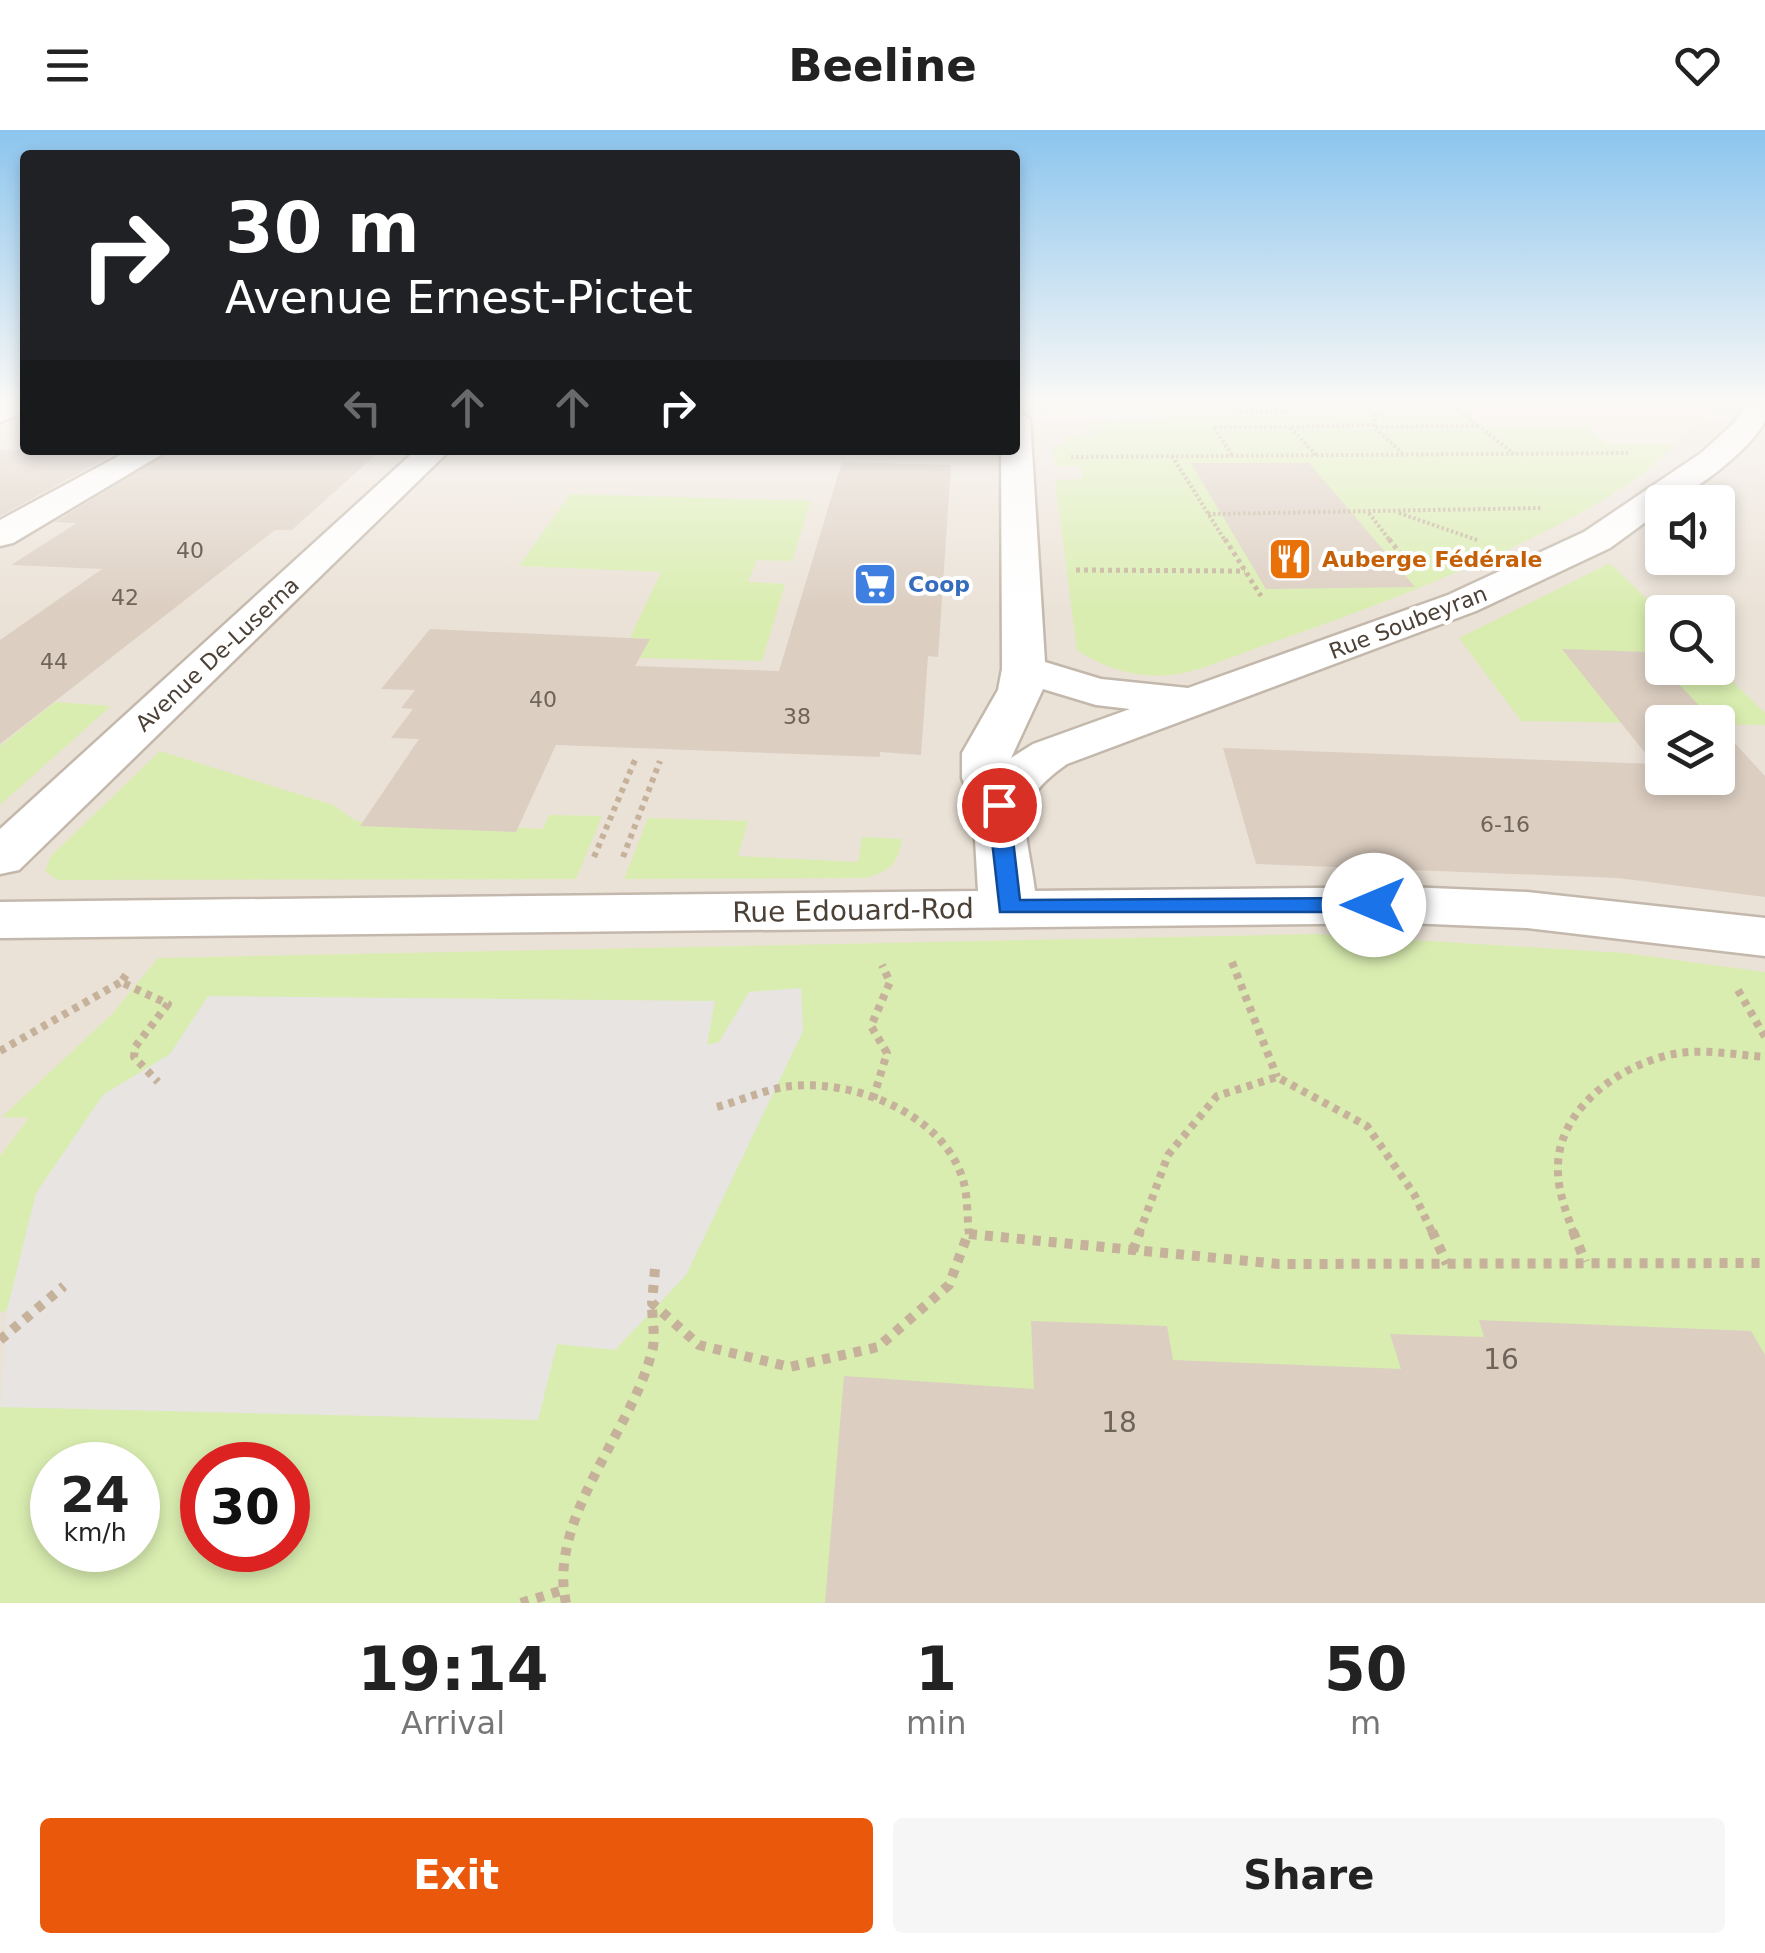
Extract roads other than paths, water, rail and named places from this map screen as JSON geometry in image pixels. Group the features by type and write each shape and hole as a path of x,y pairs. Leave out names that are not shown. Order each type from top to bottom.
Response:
{"street":[{"path":"0,535 114,472"},
{"name":"Avenue De-Luserna","path":"0,858 411,472"},
{"path":"1008,907 999,805 987,778 986,753 1020,690 1024,670 1017,472"},
{"name":"Rue Soubeyran","path":"999,805 1020,774 1050,754 1462,603 1597,540 1709,472"},
{"name":"Rue Soubeyran","path":"1024,670 1096,692 1198,702"},
{"name":"Rue Edouard-Rod","path":"0,920 1008,907 1428,906 1640,920 1747,955"}],"place":[{"name":"Auberge Fédérale","path":"1290,559"},
{"name":"Coop","path":"875,584"}]}
